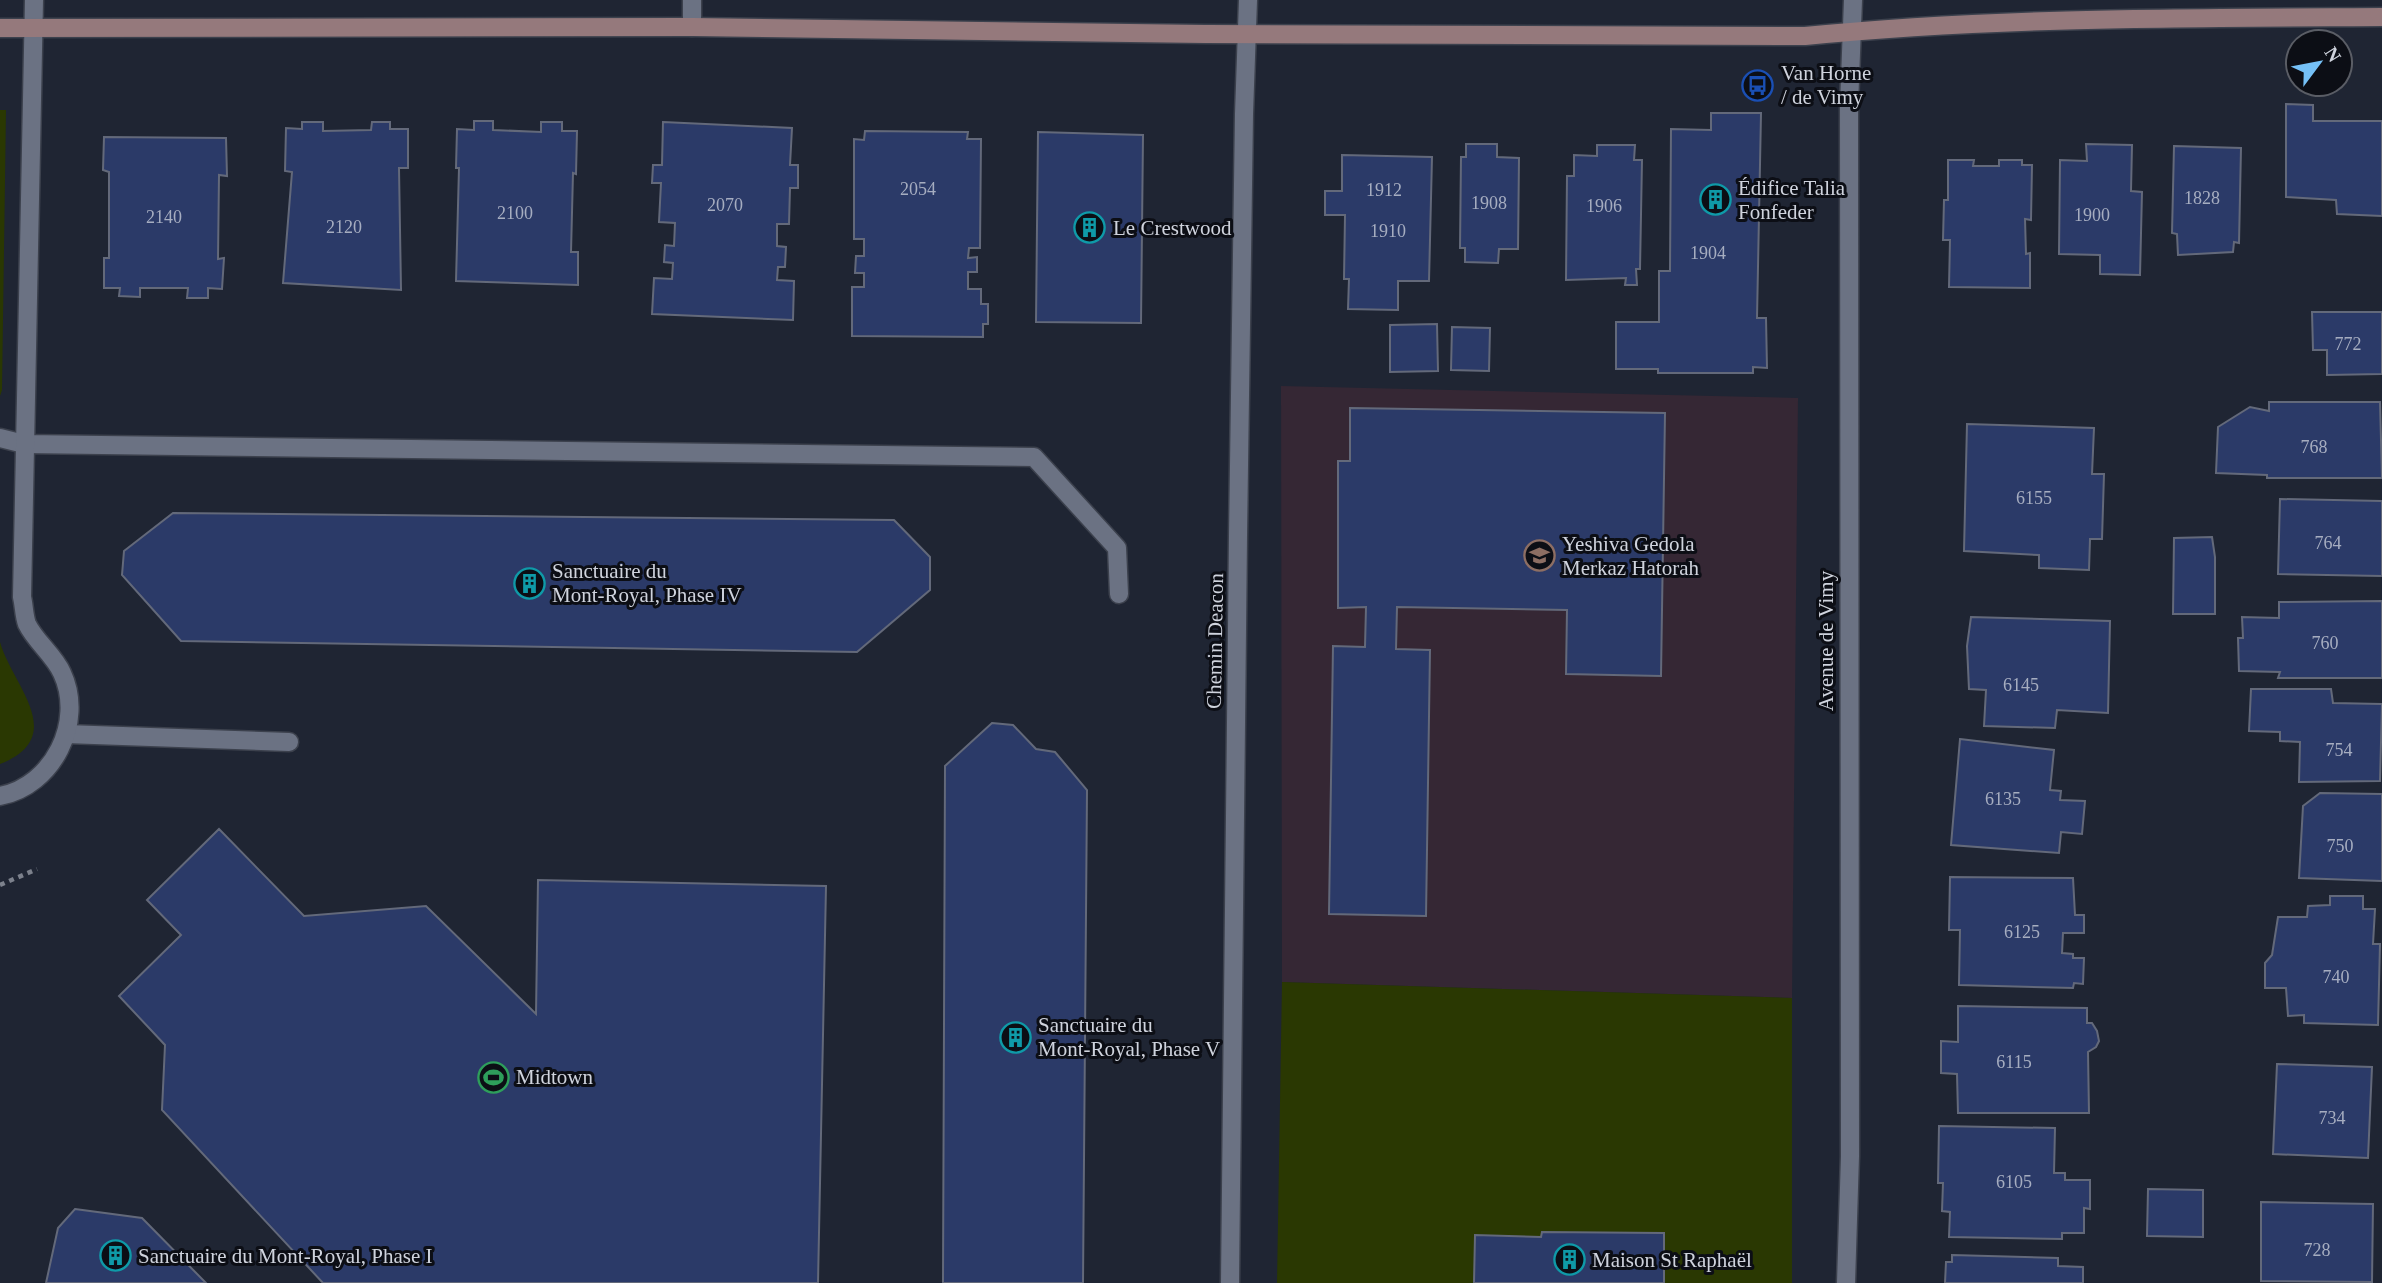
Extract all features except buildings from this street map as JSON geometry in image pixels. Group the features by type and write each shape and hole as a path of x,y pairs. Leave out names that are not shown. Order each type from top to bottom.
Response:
{"main road":[{"path":"0,28 692,27 1247,34 1805,36 1897,27 2165,18 2382,17"}],"street":[{"path":"0,796 29,786 56,756 66,734 70,704 63,674 28,625 22,597 34,0"},
{"path":"692,0 692,27"},
{"name":"Chemin Deacon","path":"1230,1283 1238,536 1248,0"},
{"name":"Avenue de Vimy","path":"1846,1283 1850,1156 1849,94 1853,0"},
{"path":"0,438 24,444 1034,457 1117,548 1119,594"},
{"path":"66,734 289,742"}],"path":[{"path":"0,885 37,869"}],"shaded area":[{"name":"Yeshiva Gedola Merkaz Hatorah","path":"1281,386 1798,398 1792,998 1282,982"}],"green space":[{"path":"0,110 6,110 0,396"},
{"path":"0,642 24,692 34,724 31,739 21,752 0,764"},
{"path":"1282,982 1792,998 1792,1283 1277,1283"}],"place":[{"name":"Van Horne / de Vimy","path":"1758,85"},
{"name":"Édifice Talia Fonfeder","path":"1715,200"},
{"name":"Le Crestwood","path":"1090,228"},
{"name":"Yeshiva Gedola Merkaz Hatorah","path":"1539,556"},
{"name":"Sanctuaire du Mont-Royal, Phase IV","path":"529,583"},
{"name":"Sanctuaire du Mont-Royal, Phase V","path":"1015,1037"},
{"name":"Midtown","path":"493,1077"},
{"name":"Sanctuaire du Mont-Royal, Phase I","path":"115,1256"},
{"name":"Maison St Raphaël","path":"1569,1260"}]}
